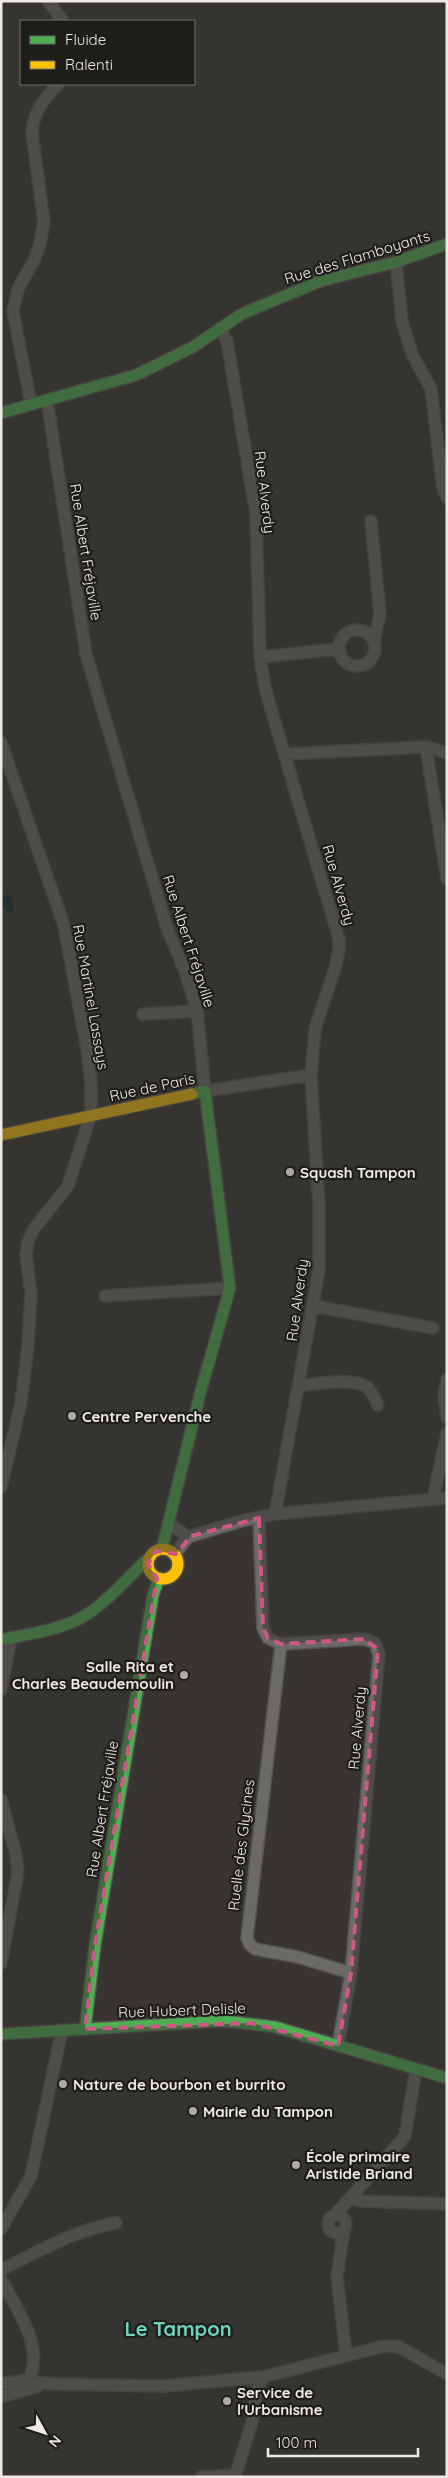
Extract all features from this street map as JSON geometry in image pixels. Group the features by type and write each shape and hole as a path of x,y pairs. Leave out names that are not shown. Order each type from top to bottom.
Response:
{"street":[{"path":"48,1 62,20"},
{"path":"32,404 13,311 18,289 37,252 44,222 32,133 33,120 41,103 57,85"},
{"name":"Rue des Flamboyants","path":"1,413 136,375 193,346 220,328 258,307 312,285 396,262 447,244"},
{"path":"396,262 402,321 412,354 430,389 447,498"},
{"name":"Rue Alverdy","path":"220,328 227,341 256,514 260,657 266,692 339,939 335,969 315,1029 311,1076 319,1205 319,1270 275,1514"},
{"name":"Rue Albert Fréjaville","path":"46,400 86,654 167,928 186,974 197,1012 230,1288 200,1394 169,1523 169,1551"},
{"path":"371,521 380,615 374,641"},
{"path":"353,630 362,630 369,634 374,641 376,649 371,660 359,666 345,662 339,649 343,636 353,630"},
{"path":"260,657 339,649"},
{"name":"Rue Martinel Lassays","path":"1,742 64,926 91,1084 91,1115 68,1186 33,1230 28,1242 26,1255 31,1293 28,1345 21,1403 1,1487"},
{"path":"284,754 426,747 447,753"},
{"path":"426,747 447,879"},
{"path":"1,777 13,775"},
{"path":"143,1014 197,1012"},
{"name":"Rue de Paris","path":"1,1135 205,1091 311,1076"},
{"path":"105,1296 230,1288"},
{"path":"313,1306 434,1328"},
{"path":"447,1380 444,1396 447,1418"},
{"path":"299,1386 350,1382 360,1384 368,1388 378,1405"},
{"path":"433,1499 447,1434"},
{"path":"152,1570 152,1554 169,1551 187,1536 275,1514 447,1498"},
{"path":"259,1518 264,1634 272,1641 281,1644"},
{"path":"169,1523 187,1536"},
{"path":"1,1690 6,1639 81,1618 101,1604 133,1571 152,1570 169,1577 176,1570 177,1562 169,1551"},
{"name":"Rue Albert Fréjaville","path":"85,2029 95,1945 156,1582 152,1570"},
{"name":"Rue Alverdy","path":"281,1644 364,1639 375,1643 379,1655 351,1973 338,2046"},
{"name":"Ruelle des Glycines","path":"281,1644 247,1938 250,1945 255,1949 298,1957 351,1973"},
{"path":"1,1798 16,1855 18,1872 1,1963"},
{"name":"Rue Hubert Delisle","path":"1,2034 225,2021 250,2022 275,2027 416,2069 446,2075"},
{"path":"1,2229 31,2176 62,2030"},
{"path":"339,2257 328,2221 406,2136 416,2069"},
{"path":"351,2198 361,2201 447,2204"},
{"path":"335,2215 340,2215 345,2219 346,2224 339,2257 338,2286 346,2355"},
{"path":"1,2270 76,2233 94,2226 116,2223"},
{"path":"330,2229 336,2232 344,2230"},
{"path":"1,2279 33,2345 35,2360 26,2382"},
{"path":"1,2384 26,2382 164,2386 262,2377 380,2347 396,2346 447,2374"},
{"path":"201,2477 235,2476 253,2418 256,2392 262,2377"},
{"path":"1,2397 44,2384"}],"highlighted area":[{"path":"259,1518 263,1628 268,1638 281,1644 364,1639 378,1649 351,1973 338,2046 251,2023 85,2029 95,1945 157,1578 148,1564 156,1551 176,1554 191,1536"}],"water":[{"path":"5,895 10,895 14,909 9,914 3,906"}],"traffic: fast":[{"path":"1,413 136,375 193,347 240,315 258,307 321,281 396,262 447,244"},
{"path":"162,1549 200,1394 230,1288 205,1091 192,1094"},
{"path":"1,1640 51,1629 79,1619 99,1606 149,1558"},
{"path":"85,2029 95,1945 153,1595 159,1578"},
{"path":"1,2034 225,2021 275,2027 447,2078"}],"traffic: slow":[{"path":"1,1135 192,1094"},
{"path":"163,1549 173,1554 178,1564 173,1574 163,1579 153,1574 148,1564 153,1554 163,1549"}],"place":[{"name":"Squash Tampon","path":"290,1172"},
{"name":"Centre Pervenche","path":"72,1416"},
{"name":"Salle Rita et Charles Beaudemoulin","path":"184,1675"},
{"name":"Nature de bourbon et burrito","path":"63,2084"},
{"name":"Mairie du Tampon","path":"193,2111"},
{"name":"École primaire Aristide Briand","path":"296,2165"},
{"name":"Service de l'Urbanisme","path":"227,2401"}],"district":[{"name":"Le Tampon","path":"178,2328"}]}
